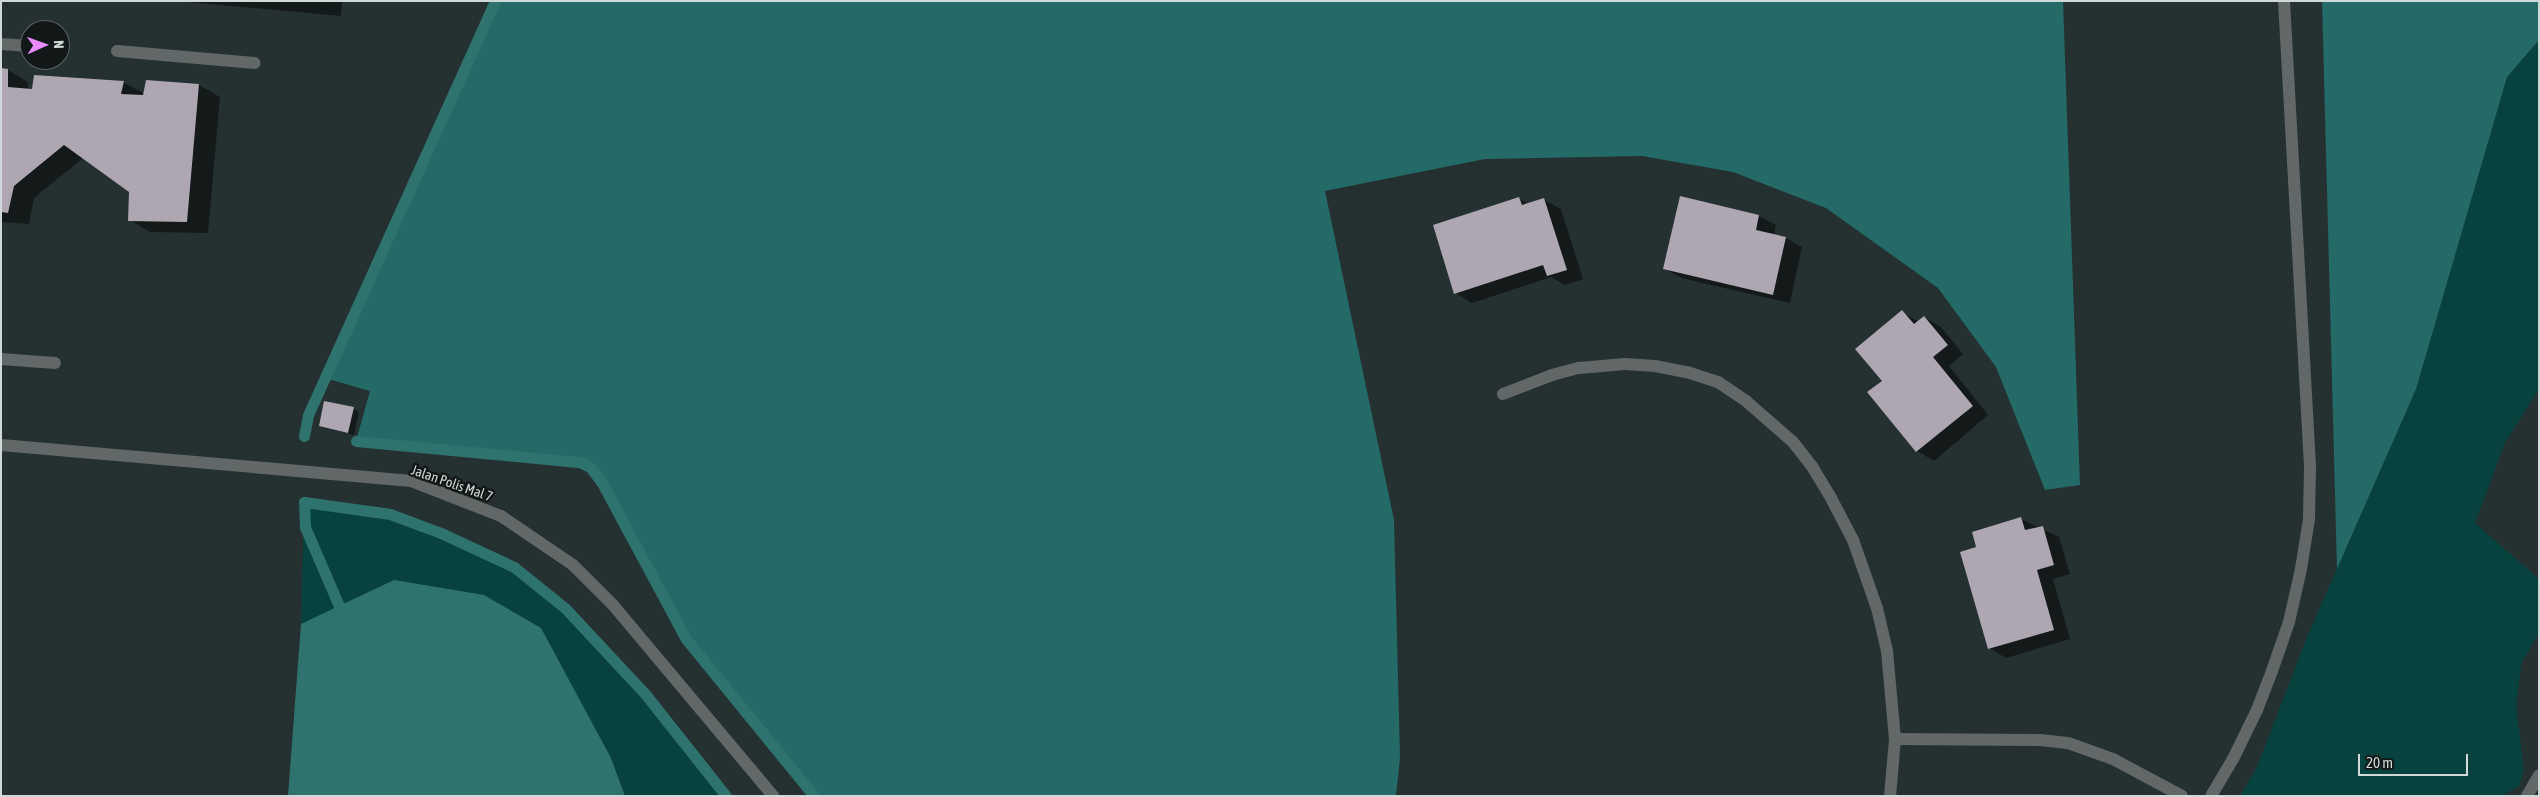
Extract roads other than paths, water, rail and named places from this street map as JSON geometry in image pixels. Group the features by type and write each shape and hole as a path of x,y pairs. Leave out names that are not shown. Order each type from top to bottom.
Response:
{"street":[{"path":"2211,796 2233,759 2257,710 2272,671 2289,622 2301,569 2309,519 2310,466 2284,1"},
{"path":"1,44 20,45"},
{"path":"117,51 254,63"},
{"path":"1,359 55,363"},
{"path":"1503,394 1579,368 1625,364 1655,366 1687,372 1718,382 1746,401 1793,442 1813,468 1853,540 1866,572 1887,651 1895,739 1890,796"},
{"name":"Jalan Polis Mal 7","path":"1,445 412,481 500,516 573,565 613,605 773,796"},
{"path":"1895,739 2040,740 2068,743 2113,758 2182,796"},
{"path":"2527,796 2539,775"}],"waterway":[{"path":"304,436 308,415 495,1"},
{"path":"356,441 580,462 590,467 602,483 686,639 814,796"},
{"path":"339,606 305,527 304,502 390,514 441,533 514,567 565,608 646,695 726,796"}]}
